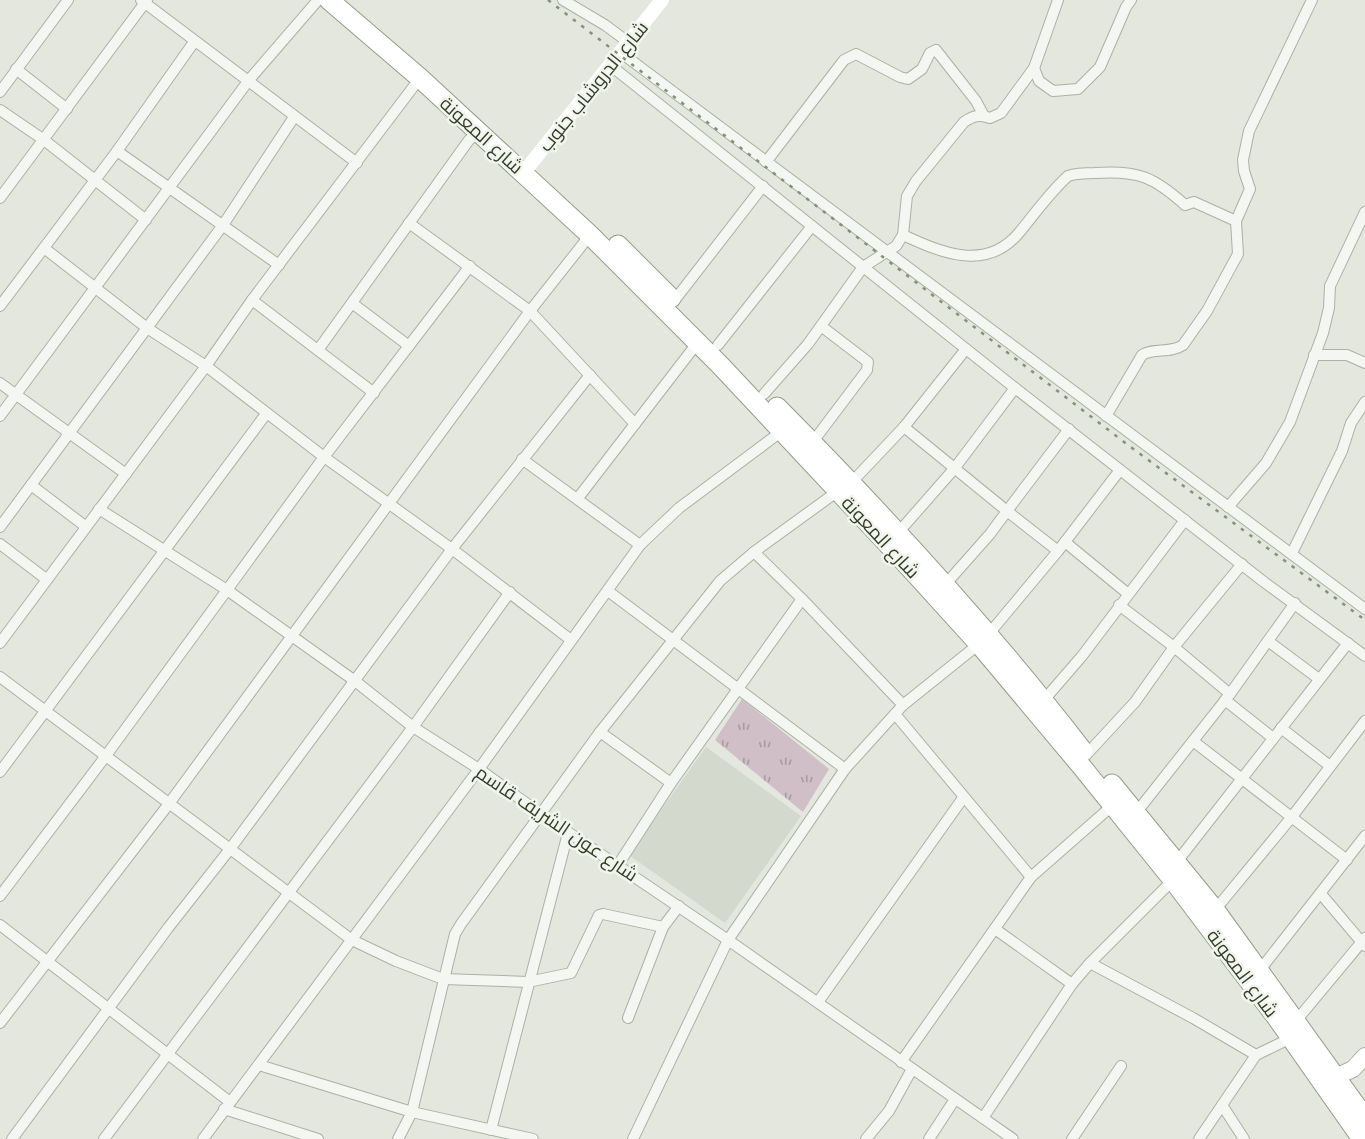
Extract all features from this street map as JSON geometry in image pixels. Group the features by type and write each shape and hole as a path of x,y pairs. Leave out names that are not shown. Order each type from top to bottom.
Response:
{"highway":[{"name":"شارع المعونة","path":"329,0 479,132 598,226 812,443 844,487 983,639 1044,700 1086,755 1136,813 1175,872 1334,1085 1365,1118"},
{"name":"شارع المعونة","path":"346,0 427,68 698,342 782,431 897,534 944,586 1113,805 1175,872 1215,910 1260,970 1294,1029"},
{"name":"شارع المعونة","path":"1334,1085 1362,1139"}],"main road":[{"path":"1334,1085 1365,1056"},
{"path":"1334,1085 1365,1072"}],"street":[{"path":"0,92 68,0"},
{"path":"0,416 249,80 318,0"},
{"path":"563,0 606,25 624,47 766,162 1365,609"},
{"name":"شارع الدروشاب جنوب","path":"527,168 662,0"},
{"path":"765,394 808,344 863,267 896,246 903,235 907,196 964,122 973,116 990,118 1001,113 1034,68 1058,0"},
{"path":"1034,68 1039,81 1053,91 1077,89 1100,67 1131,0"},
{"path":"1106,416 1142,355 1147,352 1177,349 1183,345 1207,311 1238,254 1236,220 1250,189 1243,159 1249,131 1312,0"},
{"path":"0,198 144,1 194,42 249,80 357,163"},
{"path":"0,306 5,290 44,248 194,42"},
{"path":"766,162 844,60 856,54 908,79 922,69 930,52 936,50 976,101 984,116"},
{"path":"610,65 1015,388 1365,656"},
{"path":"16,69 67,109"},
{"path":"0,643 252,300 420,78"},
{"path":"0,110 96,179 146,220"},
{"path":"0,527 223,225 294,117"},
{"path":"318,350 469,140 479,132"},
{"path":"117,151 279,265"},
{"path":"903,235 950,255 991,253 1013,240 1068,176 1110,172 1129,172 1148,178 1163,185 1185,205 1194,202 1236,220"},
{"path":"674,301 763,186"},
{"path":"1228,507 1266,463 1290,422 1326,320 1330,286 1365,212"},
{"path":"409,223 530,311 635,424"},
{"path":"718,345 812,226"},
{"path":"0,1023 168,804 530,311 590,235"},
{"path":"44,248 147,328 206,366 266,414 452,549 571,640"},
{"path":"0,895 105,757 324,457 470,265"},
{"path":"252,300 374,393"},
{"path":"352,303 409,346"},
{"path":"812,443 867,370 868,362 821,327"},
{"path":"578,498 698,342"},
{"path":"398,1139 412,1112 443,979 455,934 461,924 600,733 726,574 844,487 905,427 966,349"},
{"path":"1314,355 1347,355 1365,363"},
{"path":"12,1139 452,549 590,375"},
{"path":"0,383 126,474"},
{"path":"897,534 954,469 1015,388"},
{"path":"1292,553 1342,451 1351,423 1364,401"},
{"path":"0,772 266,414"},
{"path":"905,427 1007,511 1127,593"},
{"path":"944,586 990,534 1069,429"},
{"path":"203,1139 480,769 640,545 679,508 782,431"},
{"path":"522,459 640,545"},
{"path":"633,1139 728,940 845,769 903,705 983,639 1061,547 1120,470"},
{"path":"31,485 85,526"},
{"name":"شارع عون الشريف قاسم","path":"99,509 228,590 355,681 413,727 480,769 568,833 679,906 1013,1139"},
{"path":"1044,700 1082,656 1127,593 1185,520"},
{"path":"0,544 46,579"},
{"path":"754,552 903,705"},
{"path":"1086,755 1135,702 1174,647 1242,564"},
{"path":"608,591 845,769"},
{"path":"104,1139 413,727 510,592"},
{"path":"618,865 671,783 802,599"},
{"path":"1136,813 1227,697 1295,603"},
{"path":"1119,605 1174,647 1273,738"},
{"path":"1268,641 1320,679"},
{"path":"984,1118 1072,984 1175,872 1241,778 1348,643"},
{"path":"0,677 352,940 443,979 528,982 571,973 599,915 603,914 663,927"},
{"path":"895,714 962,798 1031,877"},
{"path":"1215,910 1291,818 1365,721"},
{"path":"1281,728 1330,766"},
{"path":"600,733 671,783"},
{"path":"1193,741 1347,860"},
{"path":"818,1002 962,798"},
{"path":"901,1062 1031,877 1113,805"},
{"path":"491,1130 568,833"},
{"path":"1260,970 1365,836"},
{"path":"1199,1139 1256,1055 1294,1029 1364,942 1321,894"},
{"path":"628,1018 663,927 679,906"},
{"path":"0,925 168,1053 227,1106 318,1139"},
{"path":"995,929 1072,984"},
{"path":"1090,962 1256,1055"},
{"path":"258,1065 412,1112 533,1139"},
{"path":"1072,1139 1121,1066"},
{"path":"867,1139 890,1111 912,1069"},
{"path":"929,1139 955,1099"},
{"path":"1222,1105 1244,1139"}],"shaded area":[{"path":"706,747 801,816 725,923 629,855"}],"green space":[{"path":"742,699 829,769 803,812 715,740"}],"railway":[{"path":"548,0 1128,445 1365,620"}]}
